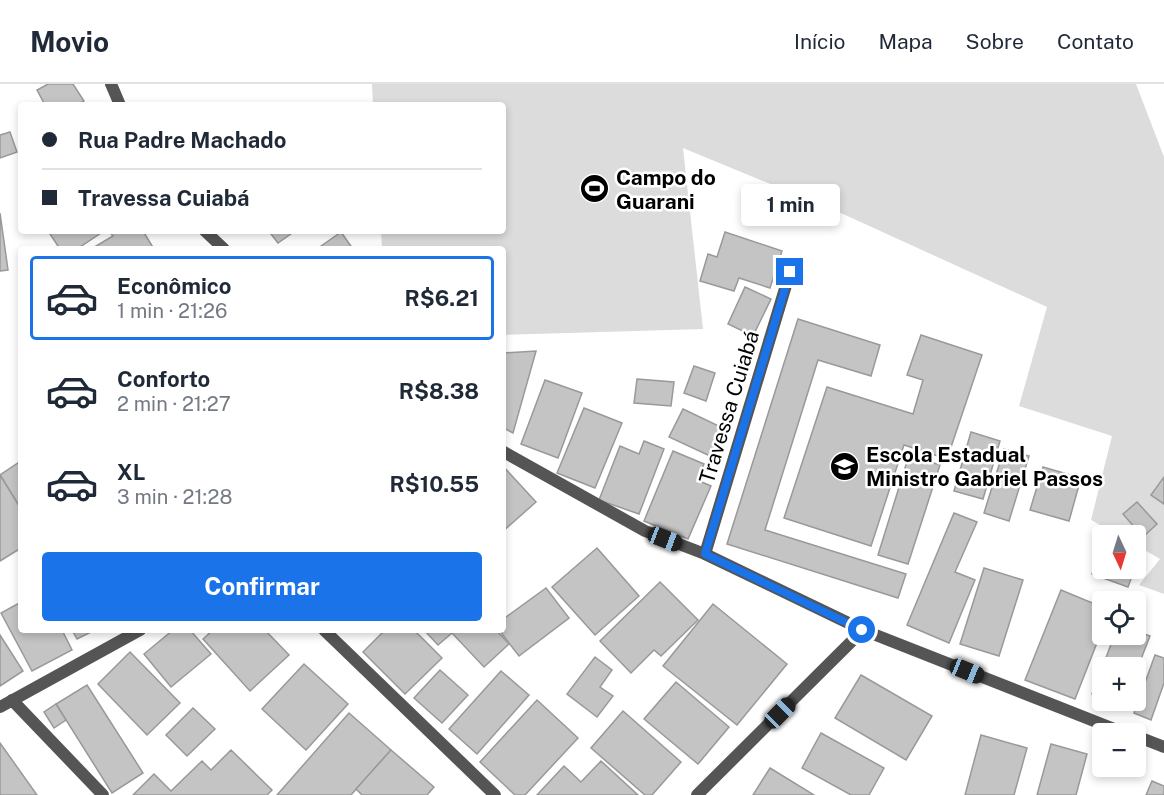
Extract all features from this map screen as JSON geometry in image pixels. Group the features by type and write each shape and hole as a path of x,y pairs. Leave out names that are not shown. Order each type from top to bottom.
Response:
{"street":[{"path":"111,84 119,102"},
{"path":"208,234 221,246"},
{"name":"Travessa Cuiabá","path":"705,554 790,272"},
{"path":"506,453 645,531 705,554 862,630 1099,723"},
{"path":"697,795 862,630"},
{"path":"0,707 135,633"},
{"path":"327,633 495,795"},
{"path":"12,700 104,795"},
{"path":"1146,740 1164,747"}],"shaded area":[{"path":"372,84 1136,84 1164,157 1164,594 1139,585 1160,559 1146,551 1146,525 1100,525 1091,520 1112,436 1019,406 1047,307 843,214 683,148 703,329 506,335 506,246 382,246 381,234 506,234 506,102 373,102"}],"building":[{"path":"48,84 73,84 84,101 43,102 37,90"},
{"path":"10,132 17,152 0,158 0,135"},
{"path":"0,213 8,270 0,271"},
{"path":"725,232 782,251 770,288 739,278 734,291 700,281 708,254 717,257"},
{"path":"50,234 100,234 82,246 58,246"},
{"path":"111,234 145,234 152,246 96,246 113,236"},
{"path":"271,234 291,234 278,243"},
{"path":"338,234 342,234 351,246 321,246"},
{"path":"745,287 771,299 753,336 728,324"},
{"path":"798,319 880,345 871,376 818,360 765,530 906,574 898,598 727,544"},
{"path":"921,335 982,355 947,459 904,445 871,546 784,518 827,387 913,414 923,380 907,375"},
{"path":"536,351 513,433 506,429 506,353"},
{"path":"694,366 715,373 706,401 684,393"},
{"path":"637,379 674,382 671,406 634,403"},
{"path":"545,380 582,393 558,458 521,444"},
{"path":"584,408 622,423 595,488 557,473"},
{"path":"683,409 723,428 710,456 669,437"},
{"path":"971,432 1000,441 983,499 954,491"},
{"path":"644,441 664,449 639,514 599,500 620,446 639,454"},
{"path":"1004,449 1029,456 1009,521 984,513"},
{"path":"673,451 704,464 697,480 711,486 688,539 644,521"},
{"path":"909,455 940,465 908,564 878,555"},
{"path":"18,463 18,504 0,475"},
{"path":"1043,467 1081,478 1069,521 1030,510"},
{"path":"506,469 536,502 506,528"},
{"path":"0,475 18,504 18,550 0,561"},
{"path":"1164,477 1164,504 1151,495"},
{"path":"1137,502 1157,524 1146,534 1146,525 1133,525 1123,514"},
{"path":"954,513 977,522 955,572 975,580 949,643 907,625"},
{"path":"597,548 639,596 595,635 552,587"},
{"path":"984,568 1023,580 999,656 960,644"},
{"path":"1106,579 1131,579 1128,587"},
{"path":"660,582 698,620 661,656 654,650 631,673 600,641"},
{"path":"546,588 569,618 519,656 501,633 506,633 506,617"},
{"path":"1061,590 1092,603 1092,645 1096,645 1075,699 1025,680"},
{"path":"18,604 18,633 64,633 72,650 32,671 1,613"},
{"path":"713,604 787,664 737,725 663,666"},
{"path":"74,633 89,633 77,639"},
{"path":"169,633 193,633 211,654 171,687 144,654"},
{"path":"210,633 268,633 289,655 250,691 203,639"},
{"path":"382,633 417,633 442,658 405,694 363,652"},
{"path":"427,633 452,633 438,645"},
{"path":"452,633 499,633 509,644 484,667"},
{"path":"0,635 23,671 0,686"},
{"path":"1146,635 1150,636 1142,657 1106,657 1111,645 1146,645"},
{"path":"130,652 180,703 147,735 98,684"},
{"path":"1155,655 1164,658 1164,683 1151,720 1134,713 1135,711 1146,711 1146,680"},
{"path":"595,657 612,670 600,687 613,696 597,717 567,694"},
{"path":"304,664 348,704 306,750 262,709"},
{"path":"440,670 468,695 442,723 414,698"},
{"path":"501,671 529,695 477,754 449,729"},
{"path":"861,675 932,716 906,760 835,718"},
{"path":"676,682 729,727 698,764 644,719"},
{"path":"87,685 143,773 112,793 56,704"},
{"path":"537,700 578,738 525,795 515,795 480,762"},
{"path":"56,704 66,720 54,728 44,712"},
{"path":"193,708 215,729 187,756 166,735"},
{"path":"623,711 681,762 652,795 645,795 591,748"},
{"path":"349,713 391,750 351,795 277,795"},
{"path":"821,733 884,768 869,795 851,795 802,768"},
{"path":"981,735 1027,748 1014,795 965,795"},
{"path":"0,743 37,795 0,795"},
{"path":"1051,744 1087,754 1076,795 1037,795"},
{"path":"231,750 272,790 267,795 133,795 154,774 171,791 202,761 211,770"},
{"path":"391,750 434,787 427,795 362,795 356,789"},
{"path":"601,761 638,795 537,795 564,766 581,782"},
{"path":"770,768 814,795 753,795"},
{"path":"1152,781 1164,786 1164,795 1146,795"}],"place":[{"name":"Campo do Guarani","path":"595,189"},
{"name":"Escola Estadual Ministro Gabriel Passos","path":"845,466"}],"route":[{"path":"790,272 705,554 862,630"}]}
